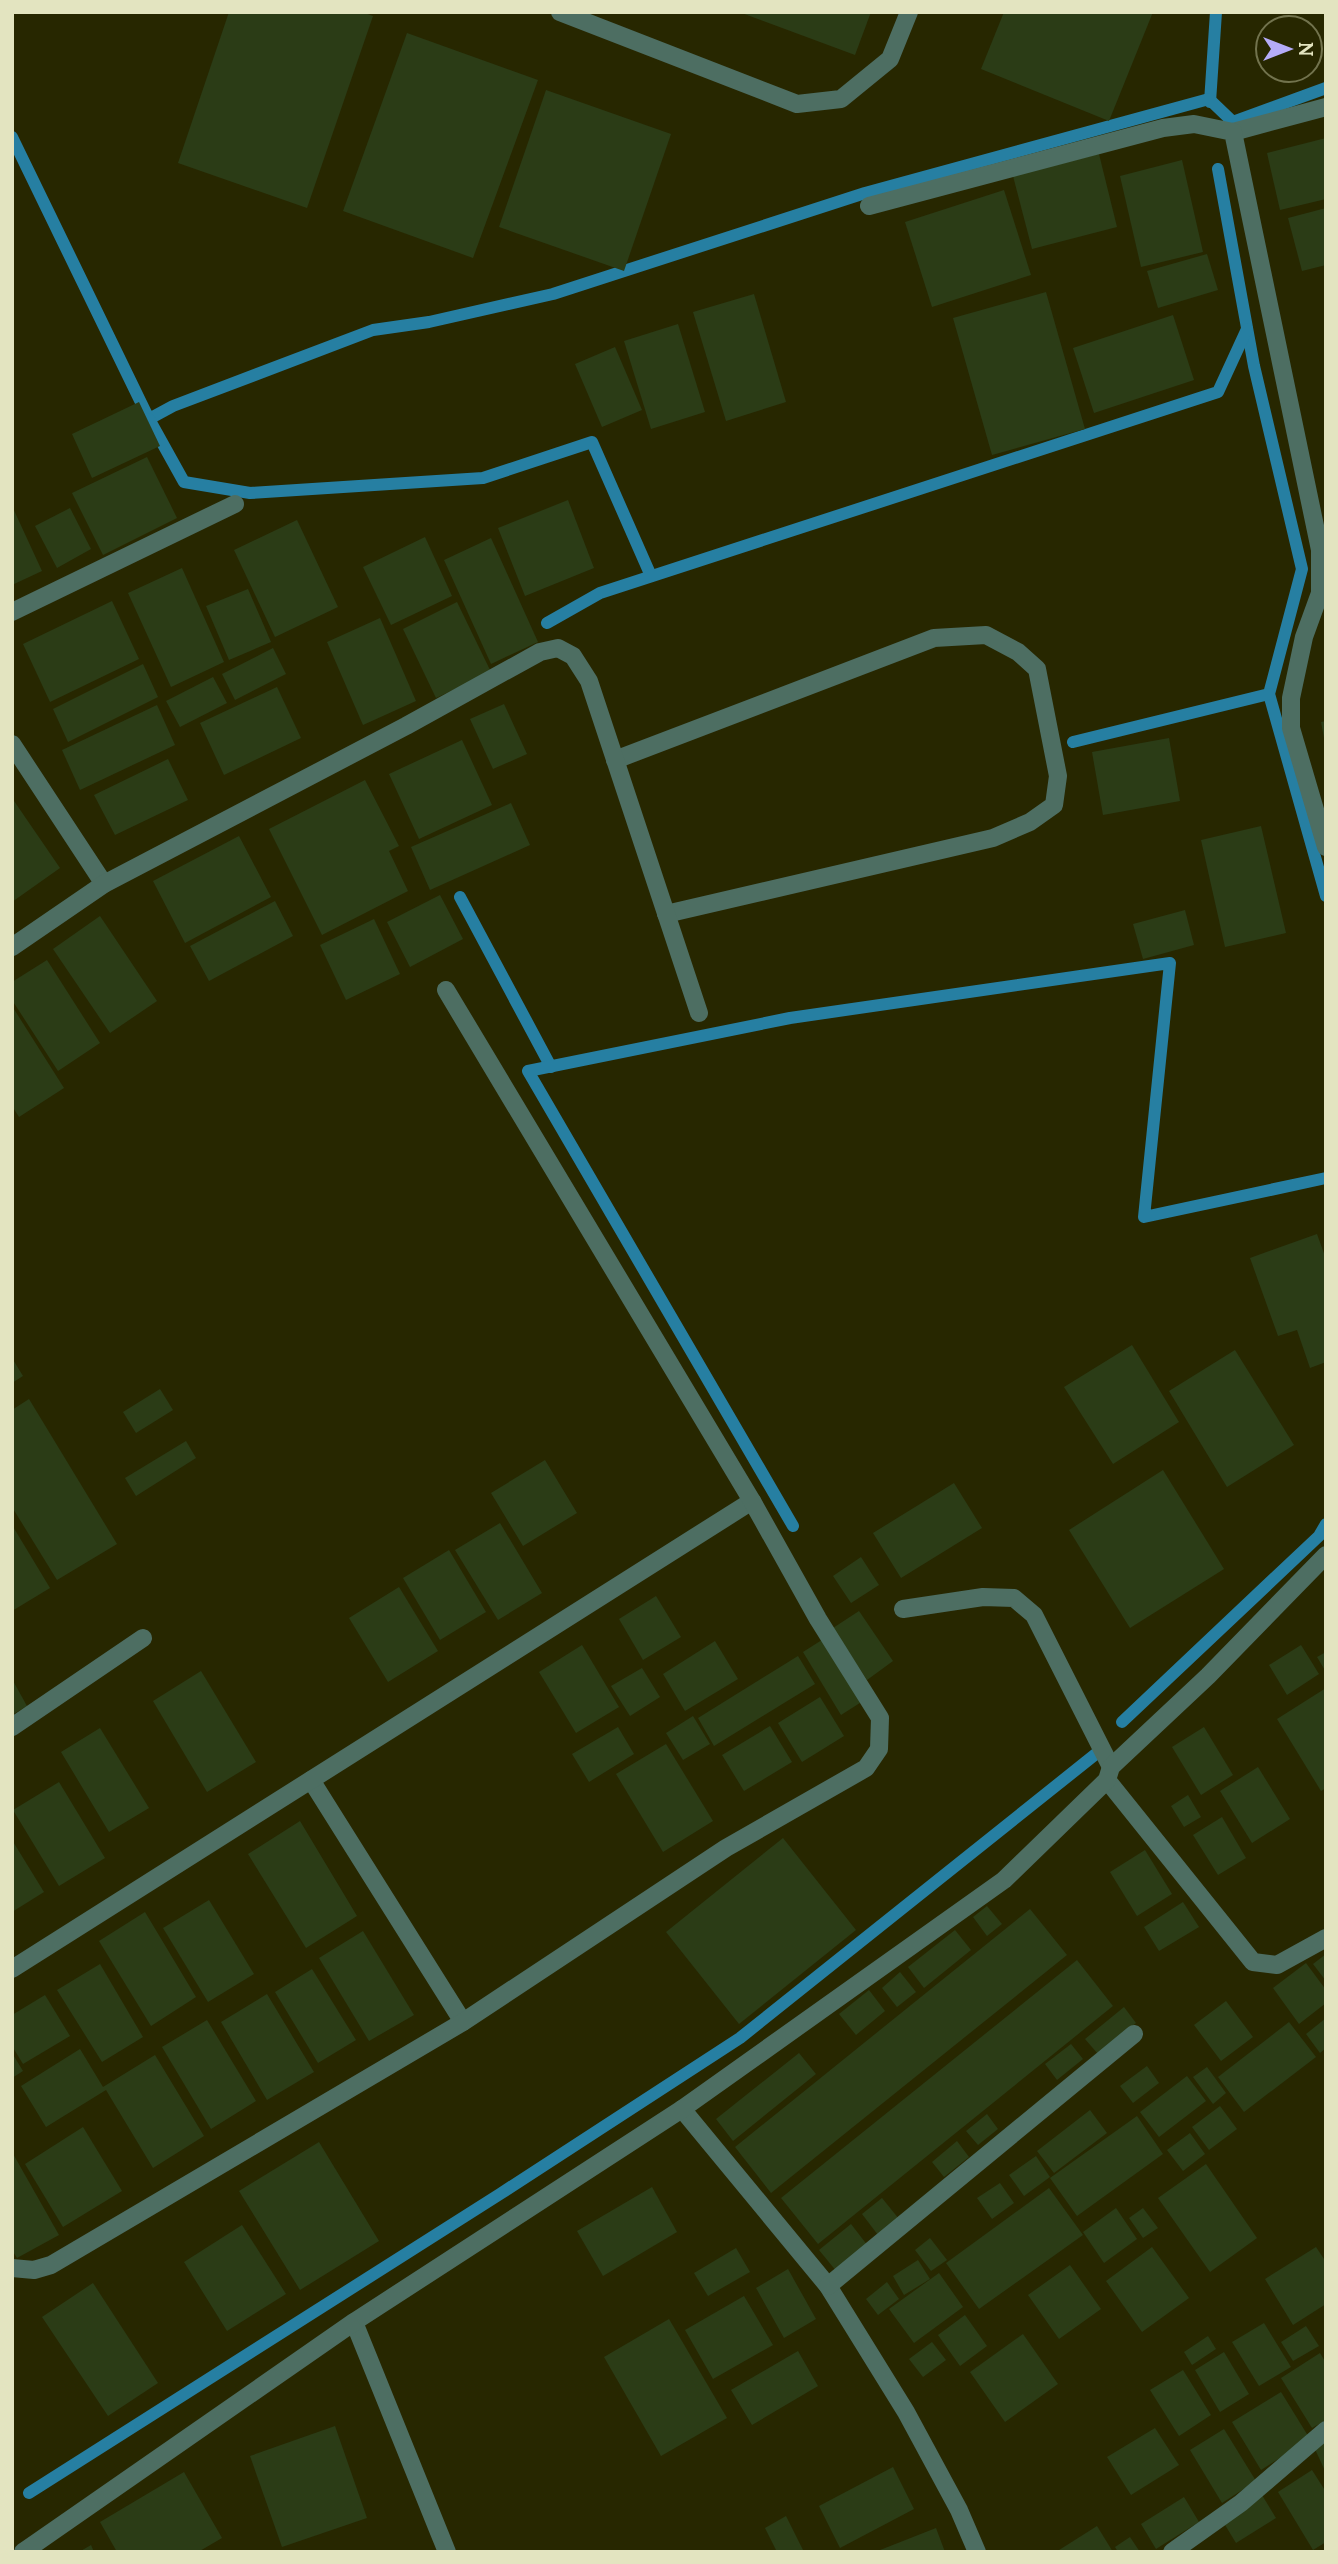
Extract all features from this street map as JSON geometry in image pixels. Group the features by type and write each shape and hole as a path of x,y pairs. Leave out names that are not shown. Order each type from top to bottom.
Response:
{"street":[{"path":"560,12 797,104 841,99 861,83 890,59 909,12"},
{"path":"869,206 1164,128 1194,124 1233,132 1326,107"},
{"path":"1233,132 1320,550 1320,593 1301,649 1291,698 1291,728 1326,847"},
{"path":"12,612 235,504"},
{"path":"615,760 934,638 986,635 1018,652 1037,669 1058,776 1054,805 1030,822 993,838 666,914"},
{"path":"12,947 104,884 406,726 540,652 558,648 573,656 589,681 699,1013"},
{"path":"12,744 104,884"},
{"path":"12,2268 34,2270 51,2265 463,2022 726,1848 866,1768 879,1749 880,1718 818,1619 752,1501 446,990"},
{"path":"12,1969 752,1501"},
{"path":"23,2552 354,2322 682,2109 1004,1880 1326,1555"},
{"path":"903,1609 983,1597 1014,1598 1034,1615 1109,1774 1253,1962 1277,1965 1326,1938"},
{"path":"12,1727 143,1638"},
{"path":"311,1780 463,2022"},
{"path":"828,2286 1134,2034"},
{"path":"682,2109 828,2286 906,2412 959,2510 977,2552"},
{"path":"354,2322 447,2552"},
{"path":"1172,2552 1241,2502 1326,2430"}],"building":[{"path":"229,12 362,12 373,16 307,208 178,163"},
{"path":"739,12 871,12 855,55"},
{"path":"1004,12 1153,12 1109,121 981,69"},
{"path":"407,33 538,80 473,258 343,211"},
{"path":"546,90 671,134 624,271 499,227"},
{"path":"1326,138 1326,199 1280,210 1267,153"},
{"path":"1099,154 1117,227 1032,249 1013,176"},
{"path":"1182,160 1203,252 1141,267 1120,176"},
{"path":"1004,190 1031,275 932,307 905,222"},
{"path":"1326,208 1326,265 1302,271 1288,218"},
{"path":"1207,254 1218,290 1158,308 1147,271"},
{"path":"1046,292 1085,429 992,455 953,318"},
{"path":"754,294 786,402 726,421 693,312"},
{"path":"1173,315 1194,380 1094,413 1073,348"},
{"path":"678,324 705,412 651,429 624,341"},
{"path":"615,347 642,410 602,427 575,364"},
{"path":"139,402 160,446 92,478 72,434"},
{"path":"147,457 177,518 103,555 72,493"},
{"path":"568,500 594,568 525,596 498,528"},
{"path":"12,506 42,571 12,585"},
{"path":"70,508 91,549 57,568 35,526"},
{"path":"297,520 338,607 275,637 234,550"},
{"path":"425,537 452,596 391,625 363,567"},
{"path":"491,538 538,642 491,664 444,560"},
{"path":"182,568 224,662 171,687 128,593"},
{"path":"248,589 271,642 229,660 206,606"},
{"path":"112,601 139,659 50,702 23,644"},
{"path":"457,602 491,672 436,698 403,629"},
{"path":"380,618 416,701 363,725 327,642"},
{"path":"273,648 286,674 235,700 222,674"},
{"path":"143,664 158,697 68,742 53,709"},
{"path":"213,677 227,703 180,727 166,701"},
{"path":"277,687 301,738 224,775 200,723"},
{"path":"504,704 527,754 493,769 470,719"},
{"path":"157,705 175,745 80,790 62,750"},
{"path":"1326,721 1326,738 1324,738 1321,722"},
{"path":"1169,738 1180,801 1103,815 1092,752"},
{"path":"462,740 492,805 419,839 389,774"},
{"path":"168,759 188,800 115,835 94,795"},
{"path":"365,780 399,846 389,851 408,891 322,935 269,829"},
{"path":"12,798 60,868 12,902"},
{"path":"511,803 530,845 430,890 411,847"},
{"path":"1261,826 1286,933 1225,947 1201,840"},
{"path":"239,836 271,897 185,943 153,881"},
{"path":"440,895 463,939 410,967 387,922"},
{"path":"275,901 293,936 209,981 190,946"},
{"path":"1185,910 1194,945 1143,959 1133,924"},
{"path":"100,916 157,1001 110,1033 53,949"},
{"path":"374,919 400,974 346,1000 320,945"},
{"path":"47,960 100,1043 58,1071 12,1000 12,982"},
{"path":"12,1006 64,1088 19,1117 12,1106"},
{"path":"1317,1234 1326,1259 1326,1362 1310,1368 1297,1330 1278,1336 1250,1258"},
{"path":"1132,1345 1179,1422 1113,1464 1064,1387"},
{"path":"1235,1350 1294,1445 1227,1487 1169,1391"},
{"path":"12,1358 23,1376 12,1383"},
{"path":"160,1389 173,1410 136,1433 123,1412"},
{"path":"29,1399 117,1544 57,1580 12,1507 12,1410"},
{"path":"186,1441 196,1458 136,1496 125,1478"},
{"path":"545,1460 577,1513 523,1546 491,1493"},
{"path":"1163,1470 1224,1569 1130,1628 1069,1530"},
{"path":"954,1483 982,1528 901,1578 873,1533"},
{"path":"500,1523 542,1593 498,1620 455,1550"},
{"path":"12,1525 50,1588 12,1611"},
{"path":"449,1550 486,1612 440,1640 403,1578"},
{"path":"861,1557 879,1585 851,1603 833,1576"},
{"path":"399,1587 438,1651 388,1682 349,1618"},
{"path":"656,1596 681,1637 643,1660 619,1619"},
{"path":"859,1611 893,1661 867,1680 833,1628"},
{"path":"825,1638 863,1701 841,1715 803,1652"},
{"path":"715,1641 738,1679 685,1711 663,1674"},
{"path":"582,1645 619,1707 576,1733 539,1672"},
{"path":"1301,1645 1319,1674 1287,1695 1269,1665"},
{"path":"1326,1652 1326,1672 1317,1657"},
{"path":"798,1656 815,1684 714,1746 698,1718"},
{"path":"642,1668 660,1697 630,1716 611,1686"},
{"path":"201,1671 256,1762 207,1792 153,1701"},
{"path":"12,1679 27,1706 12,1715"},
{"path":"1326,1688 1326,1788 1321,1791 1277,1719"},
{"path":"820,1697 844,1736 802,1762 778,1723"},
{"path":"693,1716 710,1744 683,1760 666,1733"},
{"path":"770,1726 792,1762 744,1791 722,1755"},
{"path":"618,1727 634,1754 589,1782 572,1754"},
{"path":"1204,1727 1233,1775 1201,1795 1172,1747"},
{"path":"100,1728 149,1808 109,1832 61,1752"},
{"path":"666,1744 713,1821 663,1852 616,1774"},
{"path":"1258,1767 1290,1819 1252,1843 1220,1791"},
{"path":"59,1782 105,1858 59,1886 13,1810"},
{"path":"1188,1795 1201,1817 1184,1827 1171,1806"},
{"path":"1222,1817 1246,1858 1218,1875 1193,1835"},
{"path":"300,1821 357,1916 306,1948 248,1854"},
{"path":"783,1838 856,1930 739,2024 666,1932"},
{"path":"12,1840 44,1892 12,1912"},
{"path":"1145,1850 1172,1894 1137,1916 1110,1872"},
{"path":"209,1900 254,1974 208,2002 163,1928"},
{"path":"1183,1902 1199,1927 1159,1951 1144,1927"},
{"path":"987,1906 1002,1924 987,1936 973,1917"},
{"path":"1030,1909 1067,1955 771,2193 735,2147"},
{"path":"145,1912 196,1997 151,2026 99,1941"},
{"path":"955,1930 971,1950 924,1988 908,1967"},
{"path":"363,1931 414,2015 369,2041 319,1958"},
{"path":"1326,1954 1326,1981 1313,1964"},
{"path":"1077,1960 1113,2006 818,2244 781,2198"},
{"path":"1306,1963 1326,1990 1326,2003 1299,2024 1273,1988"},
{"path":"100,1964 143,2037 102,2062 57,1990"},
{"path":"312,1969 356,2040 318,2063 275,1992"},
{"path":"900,1972 916,1992 897,2007 882,1988"},
{"path":"869,1990 885,2011 856,2035 839,2014"},
{"path":"267,1994 314,2072 267,2100 221,2022"},
{"path":"45,1995 70,2036 23,2064 12,2046 12,2015"},
{"path":"1226,2001 1253,2037 1221,2061 1194,2025"},
{"path":"1124,2007 1136,2023 1098,2054 1085,2039"},
{"path":"1326,2018 1326,2048 1320,2053 1306,2034"},
{"path":"207,2020 256,2101 211,2129 162,2047"},
{"path":"1289,2022 1316,2057 1244,2112 1218,2077"},
{"path":"1071,2044 1083,2059 1057,2080 1045,2064"},
{"path":"80,2049 103,2087 155,2055 204,2136 153,2168 106,2090 46,2127 21,2086"},
{"path":"12,2053 23,2071 12,2078"},
{"path":"799,2053 816,2074 733,2141 716,2119"},
{"path":"1147,2066 1159,2083 1133,2103 1120,2086"},
{"path":"1207,2067 1226,2093 1213,2104 1193,2077"},
{"path":"1187,2076 1206,2101 1159,2137 1140,2112"},
{"path":"1220,2106 1237,2129 1209,2150 1192,2127"},
{"path":"1090,2110 1107,2133 1054,2173 1037,2151"},
{"path":"987,2114 998,2129 978,2145 966,2131"},
{"path":"1137,2116 1163,2154 1077,2216 1050,2178"},
{"path":"83,2127 122,2191 63,2227 25,2164"},
{"path":"1190,2133 1205,2154 1183,2171 1167,2150"},
{"path":"957,2141 969,2157 944,2177 932,2162"},
{"path":"319,2142 379,2241 300,2290 239,2191"},
{"path":"12,2152 59,2235 17,2258 12,2250"},
{"path":"1036,2156 1050,2177 1024,2196 1009,2175"},
{"path":"1206,2164 1257,2238 1210,2272 1158,2198"},
{"path":"1000,2183 1014,2203 992,2219 977,2198"},
{"path":"652,2187 677,2232 603,2276 577,2231"},
{"path":"1049,2188 1083,2235 979,2309 946,2263"},
{"path":"882,2198 899,2219 878,2235 862,2214"},
{"path":"1116,2208 1137,2239 1104,2263 1083,2232"},
{"path":"1143,2208 1158,2228 1143,2238 1129,2218"},
{"path":"851,2224 868,2246 837,2272 819,2250"},
{"path":"242,2225 286,2294 227,2331 184,2262"},
{"path":"930,2238 947,2260 931,2271 915,2250"},
{"path":"1152,2247 1189,2298 1142,2332 1106,2281"},
{"path":"1316,2247 1326,2262 1326,2304 1293,2325 1265,2279"},
{"path":"736,2248 750,2272 708,2296 694,2273"},
{"path":"918,2260 930,2279 904,2295 893,2276"},
{"path":"1070,2265 1101,2309 1059,2339 1028,2295"},
{"path":"788,2269 816,2319 784,2338 756,2288"},
{"path":"939,2273 963,2307 914,2343 889,2309"},
{"path":"887,2282 899,2299 878,2315 866,2299"},
{"path":"93,2283 158,2383 108,2416 42,2317"},
{"path":"744,2296 773,2345 713,2379 685,2330"},
{"path":"965,2315 987,2346 960,2366 938,2335"},
{"path":"669,2319 727,2418 661,2456 604,2357"},
{"path":"1264,2323 1291,2367 1259,2386 1232,2342"},
{"path":"1306,2326 1319,2346 1293,2361 1281,2342"},
{"path":"1023,2334 1058,2384 1005,2422 970,2372"},
{"path":"1208,2336 1216,2349 1192,2365 1184,2352"},
{"path":"932,2342 946,2360 923,2377 909,2359"},
{"path":"798,2351 818,2386 752,2425 731,2390"},
{"path":"1224,2352 1249,2394 1220,2412 1195,2370"},
{"path":"1320,2353 1326,2363 1326,2420 1312,2428 1281,2378"},
{"path":"1183,2370 1211,2415 1179,2436 1150,2390"},
{"path":"1281,2392 1310,2439 1261,2470 1232,2422"},
{"path":"335,2426 367,2518 282,2547 250,2456"},
{"path":"1155,2428 1179,2465 1131,2495 1107,2457"},
{"path":"1224,2429 1256,2481 1222,2503 1190,2450"},
{"path":"1326,2442 1326,2473 1314,2447"},
{"path":"893,2467 914,2509 840,2548 819,2506"},
{"path":"1312,2470 1326,2492 1326,2542 1313,2550 1278,2492"},
{"path":"184,2472 222,2538 198,2552 117,2552 100,2522"},
{"path":"1262,2495 1276,2518 1236,2543 1222,2520"},
{"path":"1184,2497 1199,2522 1156,2549 1141,2524"},
{"path":"786,2516 804,2552 777,2552 765,2528"},
{"path":"1097,2526 1113,2552 1056,2552"},
{"path":"936,2528 945,2552 875,2552"},
{"path":"1130,2537 1140,2552 1118,2552 1115,2547"},
{"path":"91,2545 94,2552 79,2552"}],"waterway":[{"path":"1210,102 1216,12"},
{"path":"12,137 149,419 173,406 373,330 429,322 553,294 865,193 1209,99 1233,122 1326,88"},
{"path":"1218,169 1254,366 1302,569 1269,694 1326,896"},
{"path":"547,623 600,593 1218,392 1247,329"},
{"path":"149,419 184,482 250,493 483,478 592,442 651,576"},
{"path":"1073,742 1269,694"},
{"path":"460,897 551,1067"},
{"path":"793,1526 528,1071 790,1018 1170,963 1144,1217 1326,1178"},
{"path":"1122,1722 1319,1536 1326,1524"},
{"path":"29,2493 740,2038 1097,1753"}]}
